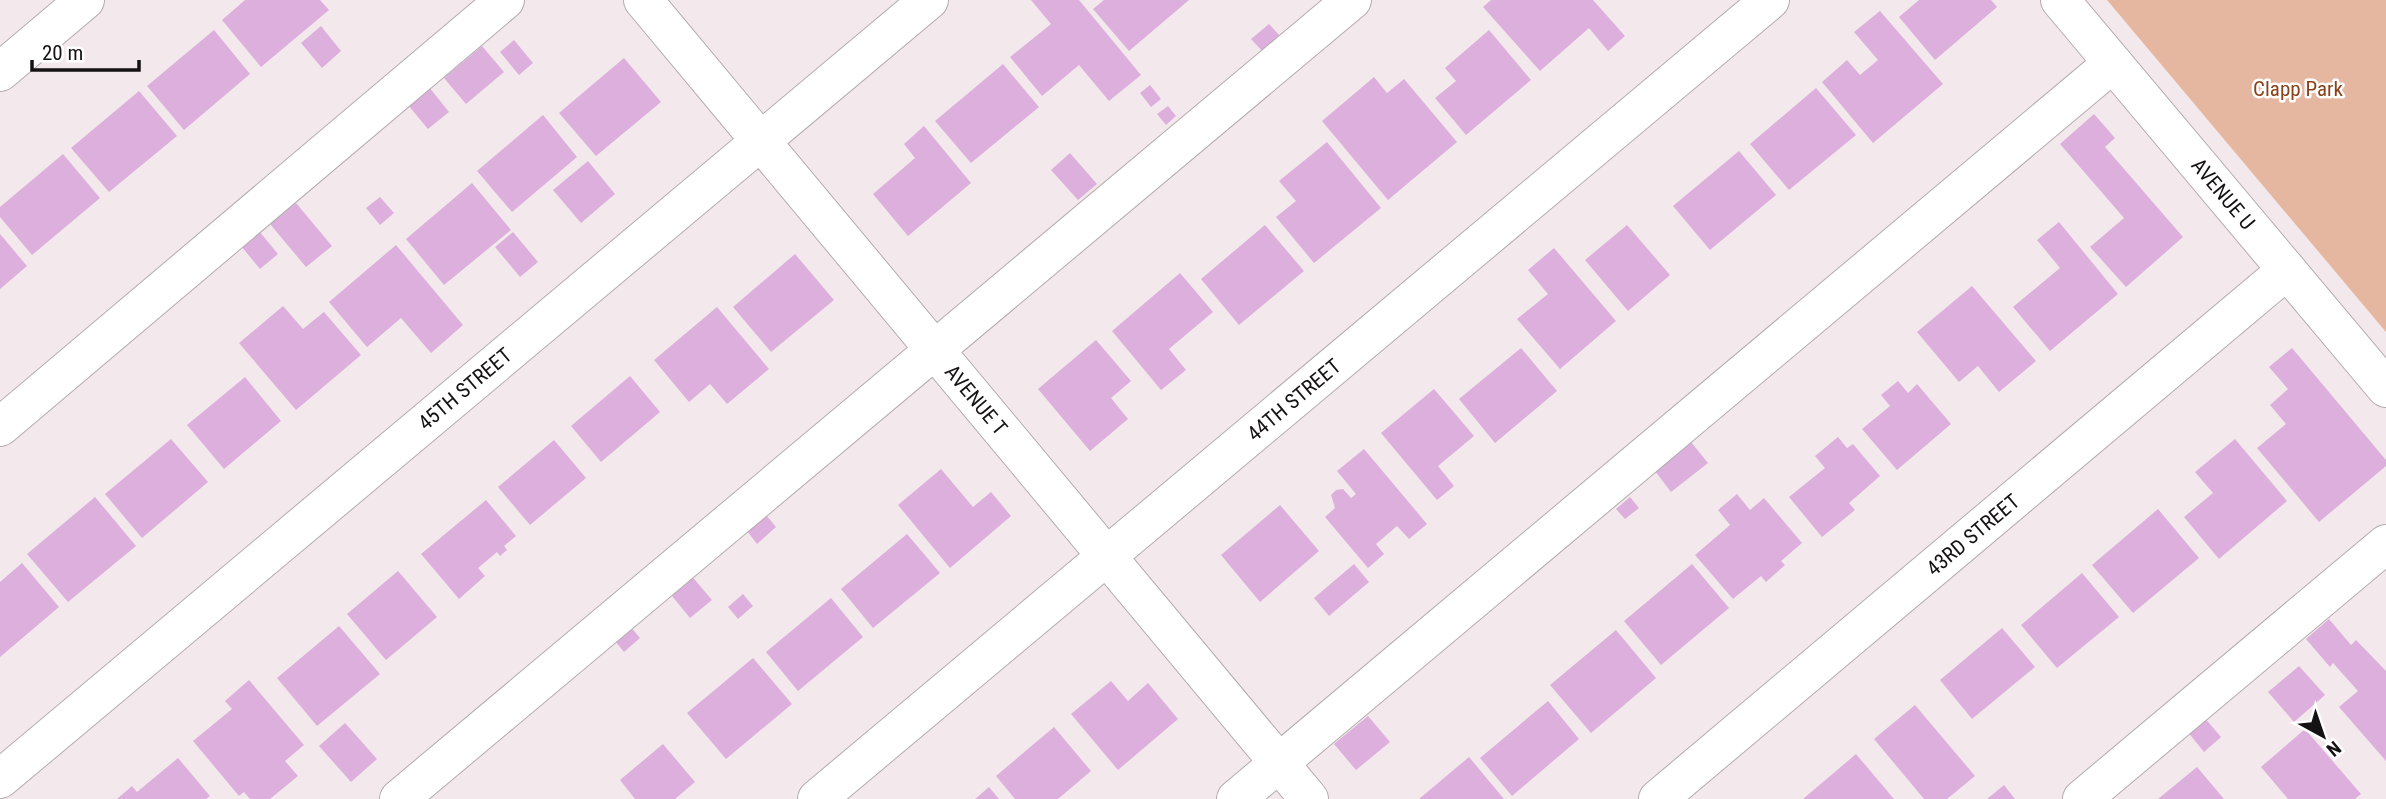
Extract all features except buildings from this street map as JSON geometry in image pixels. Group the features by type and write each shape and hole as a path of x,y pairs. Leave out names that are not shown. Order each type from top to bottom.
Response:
{"street":[{"path":"0,72 85,0"},
{"path":"0,427 505,0"},
{"name":"AVENUE T","path":"643,0 1309,799"},
{"name":"45TH STREET","path":"0,779 929,0"},
{"path":"399,799 1352,0"},
{"name":"44TH STREET","path":"817,799 1770,0"},
{"name":"AVENUE U","path":"2060,0 2386,388"},
{"path":"1236,799 2113,63"},
{"name":"43RD STREET","path":"1658,799 2287,270"},
{"path":"2082,799 2386,544"}],"green space":[{"name":"Clapp Park","path":"2107,0 2386,0 2386,332"}]}
